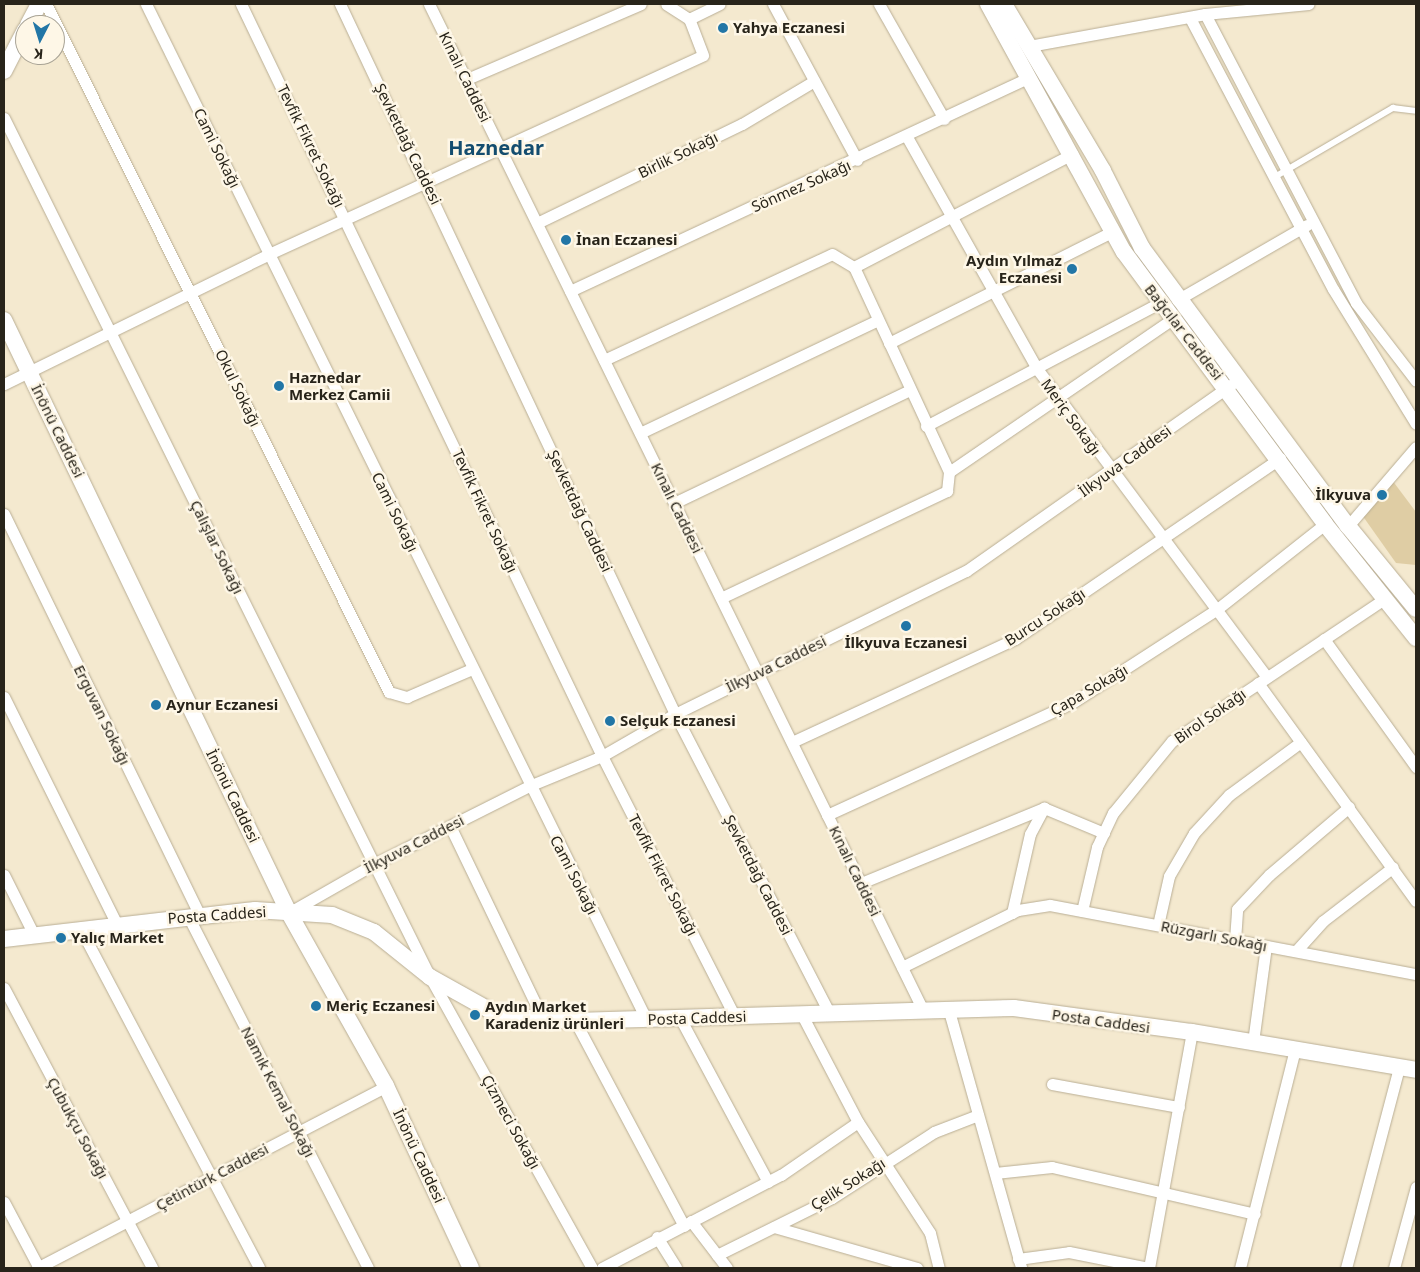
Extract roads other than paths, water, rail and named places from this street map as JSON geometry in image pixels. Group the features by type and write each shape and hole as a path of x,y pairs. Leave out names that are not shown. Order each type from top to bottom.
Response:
{"main road":[{"name":"Bağcılar Caddesi","path":"988,4 1114,231 1159,303 1280,458 1325,524 1386,598 1416,638"},
{"path":"1004,4 1103,171 1142,248 1178,300 1242,378 1348,526 1416,609"},
{"path":"5,67 15,48"},
{"name":"İnönü Caddesi","path":"4,320 289,913 386,1086 471,1268"},
{"name":"Posta Caddesi","path":"4,939 33,933 194,916 289,913 332,915 374,932 430,976 500,1016 575,1021 1014,1008 1192,1032 1416,1070"}],"street":[{"name":"Okul Sokağı","path":"46,4 389,692 408,697 472,669"},
{"name":"Cami Sokağı","path":"146,4 529,786 646,1019"},
{"name":"Tevfik Fikret Sokağı","path":"241,4 346,219 602,756 735,1017"},
{"name":"Şevketdağ Caddesi","path":"340,4 427,182 675,714 830,1014"},
{"path":"467,80 641,4"},
{"path":"4,384 112,334 269,254 703,55 689,19 666,4"},
{"path":"689,19 720,4"},
{"path":"773,4 857,160"},
{"path":"879,4 944,119"},
{"path":"1029,46 1205,14 1309,4"},
{"name":"Kınalı Caddesi","path":"434,5 467,80 537,224 924,1012"},
{"path":"1205,14 1286,172 1306,226 1416,424"},
{"path":"1190,18 1273,179 1356,304 1416,381"},
{"name":"Sönmez Sokağı","path":"570,291 907,137 1030,77"},
{"name":"Birlik Sokağı","path":"537,224 742,124 814,81"},
{"name":"Çalışlar Sokağı","path":"4,118 430,976"},
{"name":"Meriç Sokağı","path":"907,137 992,292 1038,370 1110,471 1216,610 1301,742 1416,901"},
{"path":"854,267 1072,154"},
{"path":"1178,300 1306,226"},
{"path":"889,343 1114,231"},
{"path":"604,360 832,254 854,267 889,343 908,391 949,472 947,491 721,598"},
{"path":"926,426 1038,370 1159,303"},
{"path":"640,433 878,320"},
{"path":"949,472 1171,320"},
{"name":"İlkyuva Caddesi","path":"289,913 374,864 529,786 602,756 675,714 757,672 966,572 1242,378"},
{"path":"674,503 908,391"},
{"path":"1348,526 1416,447"},
{"name":"Burcu Sokağı","path":"792,742 1015,639 1160,537 1280,458"},
{"name":"Erguvan Sokağı","path":"4,514 194,916"},
{"name":"Çapa Sokağı","path":"827,815 1072,702 1216,610 1325,524"},
{"name":"Birol Sokağı","path":"1082,911 1104,832 1118,806 1172,741 1386,598"},
{"path":"1324,639 1416,767"},
{"path":"4,696 116,923"},
{"path":"1158,925 1169,876 1194,833 1229,795 1301,742"},
{"path":"1235,940 1237,909 1269,875 1349,807"},
{"path":"861,883 1044,808 1104,832"},
{"path":"1012,912 1030,834 1044,808"},
{"path":"450,826 543,1019"},
{"path":"1296,951 1323,922 1393,867"},
{"path":"4,875 33,933"},
{"path":"4,894 16,899"},
{"name":"Rüzgarlı Sokağı","path":"902,967 1012,912 1050,905 1416,974"},
{"name":"Namık Kemal Sokağı","path":"194,916 298,1132 368,1268"},
{"path":"80,928 259,1268"},
{"path":"1253,1042 1266,946"},
{"name":"Çizmeci Sokağı","path":"430,976 592,1268"},
{"name":"Çubukçu Sokağı","path":"4,988 152,1268"},
{"path":"949,1011 1020,1264 1069,1252 1149,1268 1192,1032"},
{"path":"802,1015 858,1122 886,1160 930,1233 939,1268"},
{"path":"680,1018 768,1182"},
{"path":"575,1021 687,1223 727,1268"},
{"path":"1240,1268 1296,1049"},
{"path":"1346,1268 1399,1068"},
{"path":"1052,1084 1179,1107"},
{"name":"Çetintürk Caddesi","path":"38,1268 386,1086"},
{"name":"Çelik Sokağı","path":"717,1255 832,1198 886,1160 934,1132 978,1115"},
{"path":"602,1268 657,1237 768,1182 858,1122"},
{"path":"994,1173 1052,1166 1163,1196 1255,1214"},
{"path":"1394,1268 1416,1187"},
{"path":"4,1202 38,1268"},
{"path":"774,1227 917,1268"},
{"path":"657,1237 676,1268"}],"lane":[{"path":"1273,179 1393,108 1416,111"}],"place":[{"name":"Yahya Eczanesi","path":"723,28"},
{"name":"İnan Eczanesi","path":"566,240"},
{"name":"Aydın Yılmaz Eczanesi","path":"1072,269"},
{"name":"Haznedar Merkez Camii","path":"279,386"},
{"name":"İlkyuva","path":"1382,495"},
{"name":"İlkyuva Eczanesi","path":"906,626"},
{"name":"Aynur Eczanesi","path":"156,705"},
{"name":"Selçuk Eczanesi","path":"610,721"},
{"name":"Yalıç Market","path":"61,938"},
{"name":"Meriç Eczanesi","path":"316,1006"},
{"name":"Aydın Market Karadeniz ürünleri","path":"475,1015"}],"district":[{"name":"Haznedar","path":"496,147"}]}
